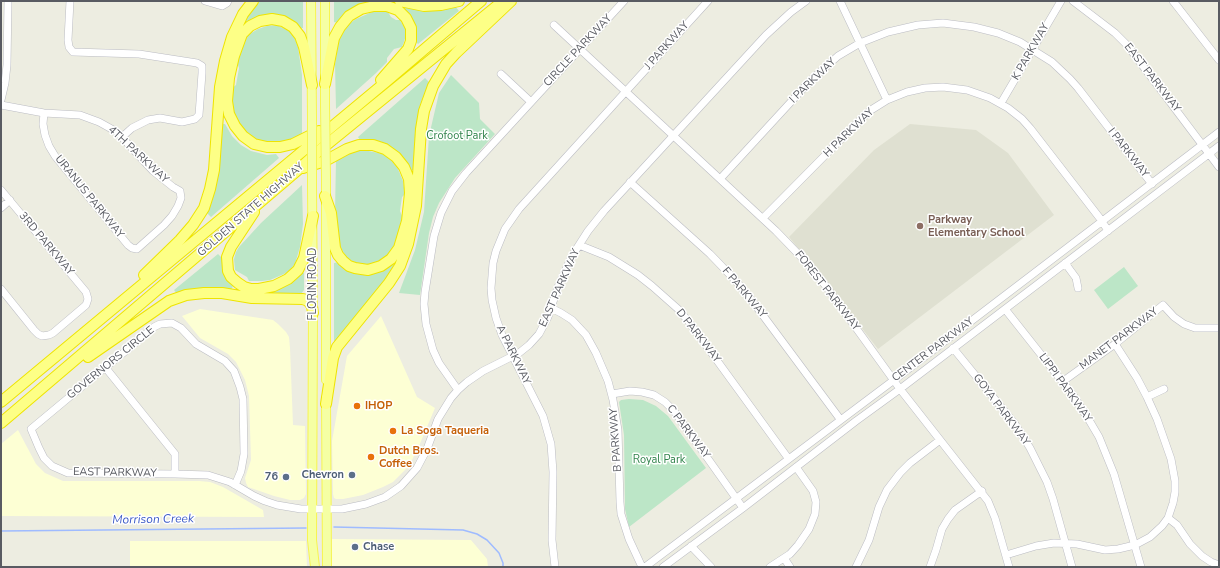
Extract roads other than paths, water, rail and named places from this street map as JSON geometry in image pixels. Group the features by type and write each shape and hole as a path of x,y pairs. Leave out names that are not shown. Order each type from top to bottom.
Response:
{"highway":[{"path":"90,328 180,240 193,225 204,208 214,170 220,87 225,61 232,37 243,14 253,1"},
{"path":"400,1 424,6 442,5 459,1"},
{"name":"GOLDEN STATE HIGHWAY","path":"1,402 482,1"},
{"name":"GOLDEN STATE HIGHWAY","path":"1,423 320,150 503,1"},
{"path":"326,404 333,358 337,347 390,283 400,266 408,244 416,206 421,129 424,111 433,86 446,64 456,53 511,1"},
{"path":"325,84 334,38 340,27 349,16 374,6 387,6 398,10 406,18 411,28 411,41 408,49 364,100"},
{"path":"312,85 304,47 300,36 293,27 272,19 260,21 250,26 242,34 234,56 229,78 229,114 234,126 243,136 254,144 267,147 280,147 293,144 336,124"},
{"path":"299,169 324,161 346,149 359,145 372,145 385,149 396,157 404,167 409,179 410,193 407,221 399,248 392,259 381,266 368,270 349,266 343,261 335,248 331,213 326,196"},
{"path":"261,201 230,247 227,257 228,270 231,277 238,284 244,287 259,289 274,286 288,279 298,270 304,258 313,216"},
{"path":"36,394 169,300 186,295 222,293 252,298 303,299 308,301 312,306 313,313"}],"main road":[{"name":"FLORIN ROAD","path":"311,1 313,216 312,540 315,567"},
{"name":"FLORIN ROAD","path":"325,1 327,567"}],"street":[{"path":"1,100 7,65 8,1"},
{"path":"70,1 68,40 69,47 73,52 139,54 197,62 202,66 199,115 196,119 182,122 168,118 154,118 138,124 122,137"},
{"path":"205,1 222,6 228,1"},
{"name":"CIRCLE PARKWAY","path":"458,390 438,363 426,324 424,304 425,292 440,213 457,184 624,1"},
{"name":"J PARKWAY","path":"626,91 708,1"},
{"name":"EAST PARKWAY","path":"31,429 44,458 52,466 73,474 208,475 219,478 254,496 277,505 295,509 342,509 366,504 385,497 401,486 409,478 420,462 427,449 438,419 451,398 458,390 483,371 519,353 539,334 548,317 565,271 579,244 600,216 766,35 782,19 806,1"},
{"path":"840,1 887,100"},
{"name":"K PARKWAY","path":"1001,104 1061,1"},
{"name":"EAST PARKWAY","path":"1073,1 1115,33 1127,45 1219,167"},
{"path":"1173,1 1219,60"},
{"name":"I PARKWAY","path":"720,179 819,72 838,56 860,43 900,28 943,23 986,29 1009,37 1052,62 1070,79 1152,184"},
{"name":"FOREST PARKWAY","path":"554,25 763,218 805,261 825,285 900,389 982,491 990,506 1009,567"},
{"path":"501,74 532,102"},
{"name":"H PARKWAY","path":"763,218 862,118 872,110 887,100 907,92 919,89 943,87 979,93 1012,111 1030,128 1102,221 1108,231"},
{"name":"A PARKWAY","path":"555,567 552,540 553,472 551,444 543,416 500,330 492,300 492,269 500,240 508,223 519,208 626,91"},
{"name":"4TH PARKWAY","path":"1,105 44,113 73,114 86,117 106,125 122,137 153,172 180,191"},
{"name":"URANUS PARKWAY","path":"44,113 45,136 55,156 132,248 137,249 172,216 181,198 180,191"},
{"name":"CENTER PARKWAY","path":"643,567 894,380 1219,132"},
{"name":"CENTER PARKWAY","path":"663,567 743,508 1219,146"},
{"name":"F PARKWAY","path":"630,182 710,254 736,281 840,419"},
{"name":"3RD PARKWAY","path":"1,190 86,292 88,299 86,305 53,333 42,336 34,330 1,290"},
{"path":"1,208 10,200"},
{"name":"D PARKWAY","path":"579,244 609,257 638,275 657,289 678,309 788,458"},
{"path":"1065,263 1076,278 1078,288"},
{"name":"MANET PARKWAY","path":"1062,382 1115,344 1163,305 1174,318 1184,324 1195,328 1219,328"},
{"name":"B PARKWAY","path":"551,308 572,320 586,335 603,367 612,394 618,430 620,502 622,514 629,539 643,567"},
{"name":"LIPPI PARKWAY","path":"1005,308 1073,395 1089,420 1107,455 1114,474 1141,567"},
{"name":"GOVERNORS CIRCLE","path":"31,429 154,327 160,324 172,323 181,328 196,344 225,361 234,371 240,387 242,399 244,434 241,472 235,485"},
{"path":"1006,555 1042,545 1065,543 1105,550 1118,549 1135,545 1150,538 1168,518 1171,512 1175,487 1174,476 1165,440 1147,397 1137,378 1115,344"},
{"name":"GOYA PARKWAY","path":"953,348 1015,424 1039,464 1054,499 1072,567"},
{"path":"105,367 175,454 175,474"},
{"path":"1147,397 1164,389"},
{"name":"C PARKWAY","path":"612,394 630,391 642,392 654,395 665,402 674,411 743,508"},
{"path":"856,567 869,540 879,507 887,490 910,463 940,440"},
{"path":"770,567 784,558 798,545 806,535 813,520 816,502 813,491 796,467"},
{"path":"930,567 942,528 948,519 959,507 982,491"},
{"path":"1168,518 1177,525 1190,544 1202,556 1219,565"},
{"path":"691,546 711,567"},
{"path":"784,558 790,567"}],"waterway":[{"name":"Morrison Creek","path":"334,527 463,530 477,534 487,540 499,553 503,567"},
{"name":"Morrison Creek","path":"1,531 306,528"}],"place":[{"name":"Parkway Elementary School","path":"920,226"},
{"name":"IHOP","path":"357,406"},
{"name":"La Soga Taqueria","path":"393,431"},
{"name":"Dutch Bros. Coffee","path":"371,457"},
{"name":"Chevron","path":"352,475"},
{"name":"76","path":"286,477"},
{"name":"Chase","path":"355,547"}],"park label":[{"name":"Crofoot Park","path":"457,136"},
{"name":"Royal Park","path":"659,460"}]}
